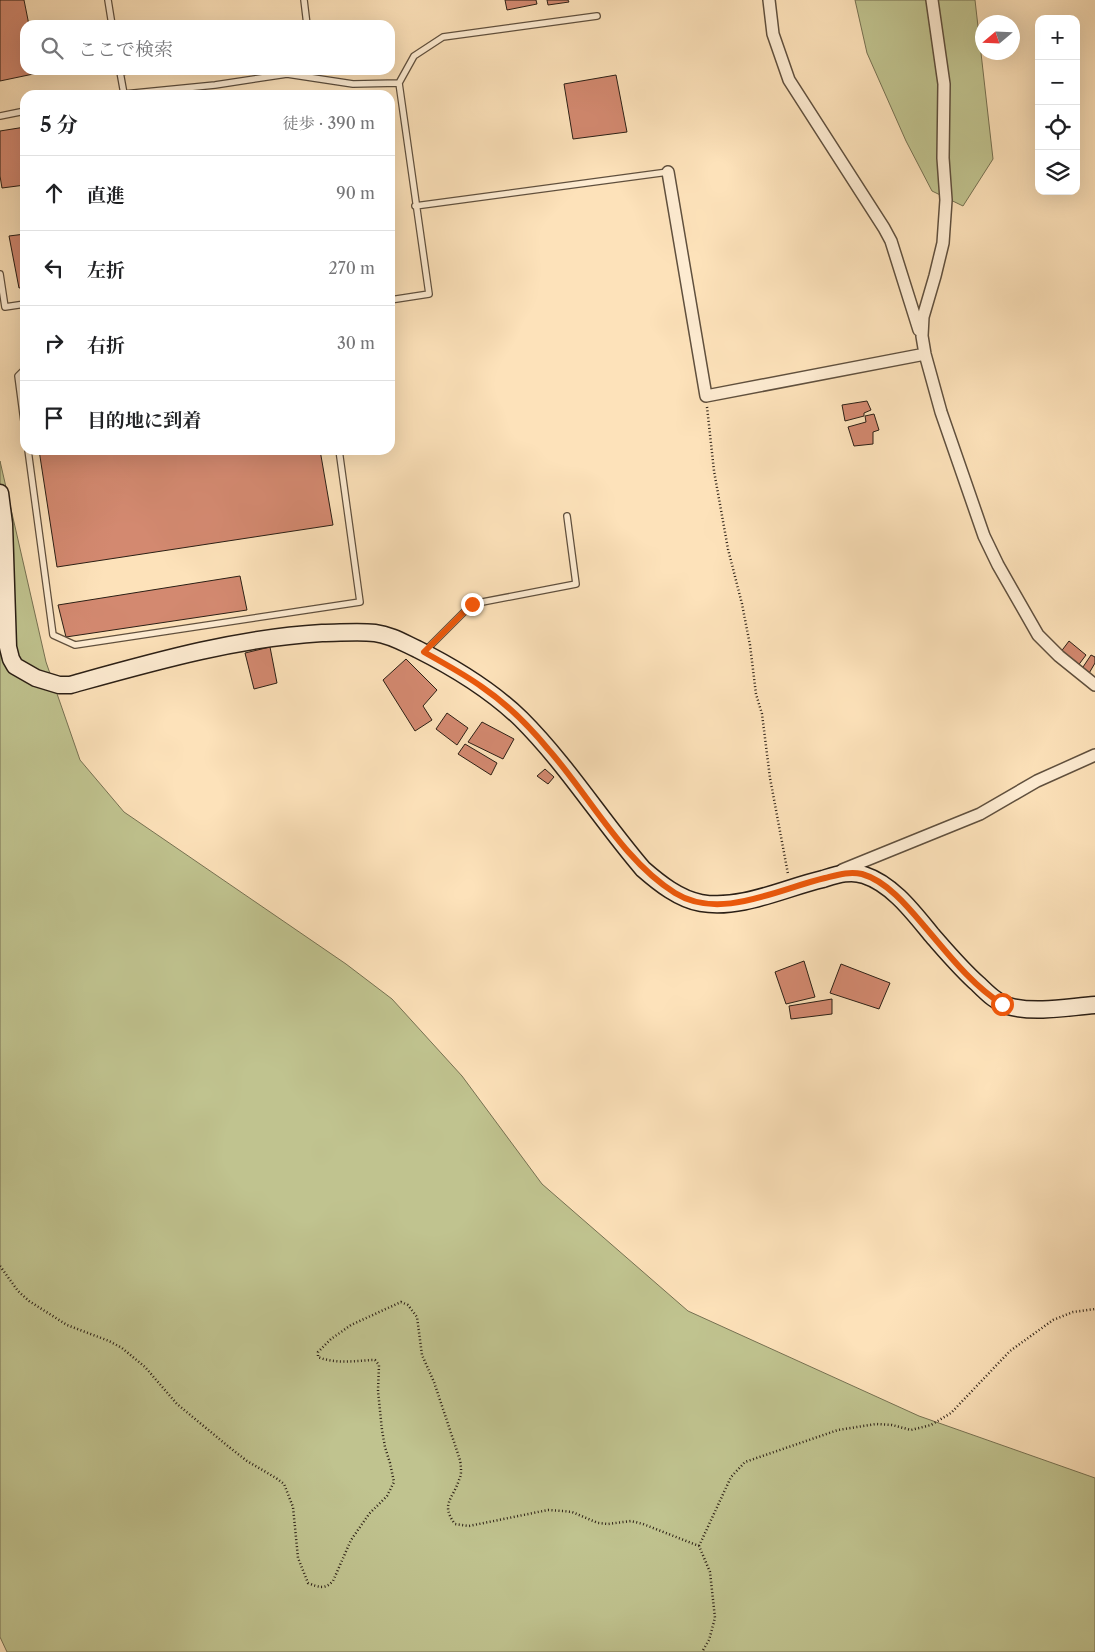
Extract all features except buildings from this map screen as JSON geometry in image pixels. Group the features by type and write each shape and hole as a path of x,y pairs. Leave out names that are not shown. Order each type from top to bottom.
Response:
{"street":[{"path":"769,0 773,34 789,80 884,228 891,242 922,336 925,354 944,421 984,536 998,565 1038,635 1059,656 1095,686"},
{"path":"922,336 923,317 942,243 946,200 943,158 944,84 932,0"},
{"path":"668,172 706,396 925,354"},
{"path":"0,493 4,524 8,647 15,666 36,678 58,685 70,685 193,652 256,640 303,634 344,632 376,633 391,636 424,652 482,686 502,702 549,749 643,869 657,881 678,894 699,903 717,905 740,902 844,873 864,875 882,884 908,907 970,977 1002,1004 1032,1009 1095,1005"},
{"path":"817,880 980,814 1037,781 1095,755"}],"lane":[{"path":"108,0 111,20"},
{"path":"304,0 306,20"},
{"path":"395,299 429,294 399,83 414,56 443,37 597,16"},
{"path":"120,75 122,90"},
{"path":"169,90 280,75"},
{"path":"294,75 352,84 399,83"},
{"path":"0,116 20,112"},
{"path":"415,206 668,172"},
{"path":"0,274 5,307 20,305"},
{"path":"20,374 18,376 20,391"},
{"path":"29,455 53,635 75,645 360,602 340,455"},
{"path":"424,652 472,604 576,584 566,516"}],"path":[{"path":"706,396 716,481 728,550 744,612 756,694 762,714 770,778 790,888"},
{"path":"0,1266 18,1291 29,1301 67,1325 122,1348 145,1367 177,1404 247,1461 284,1484 293,1507 298,1558 308,1583 324,1587 329,1586 333,1581 352,1540 369,1514 387,1496 394,1482 382,1430 378,1391 379,1365 375,1360 326,1360 318,1357 318,1352 331,1339 351,1325 401,1302 408,1305 417,1317 422,1355 434,1382 460,1460 460,1480 448,1503 447,1509 455,1524 469,1526 548,1510 564,1511 572,1512 598,1523 608,1524 631,1521 643,1524 699,1546 710,1572 716,1618 702,1652"},
{"path":"699,1546 731,1477 745,1462 838,1430 876,1424 892,1425 911,1430 931,1425 951,1413 1010,1351 1053,1320 1073,1312 1095,1309"}],"green space":[{"path":"855,0 975,0 977,15 975,15 975,60 982,60 993,159 963,206 932,191 906,141 867,53"},
{"path":"0,461 46,662 80,760 124,812 346,964 392,999 462,1076 542,1184 688,1311 919,1416 1095,1478 1095,1652 7,1652 0,1637"}],"route":[{"path":"472,604 424,652 482,686 521,720 549,749 630,854 657,881 678,894 699,903 717,905 740,902 844,873 864,875 882,884 908,907 970,977 1002,1004"}]}
